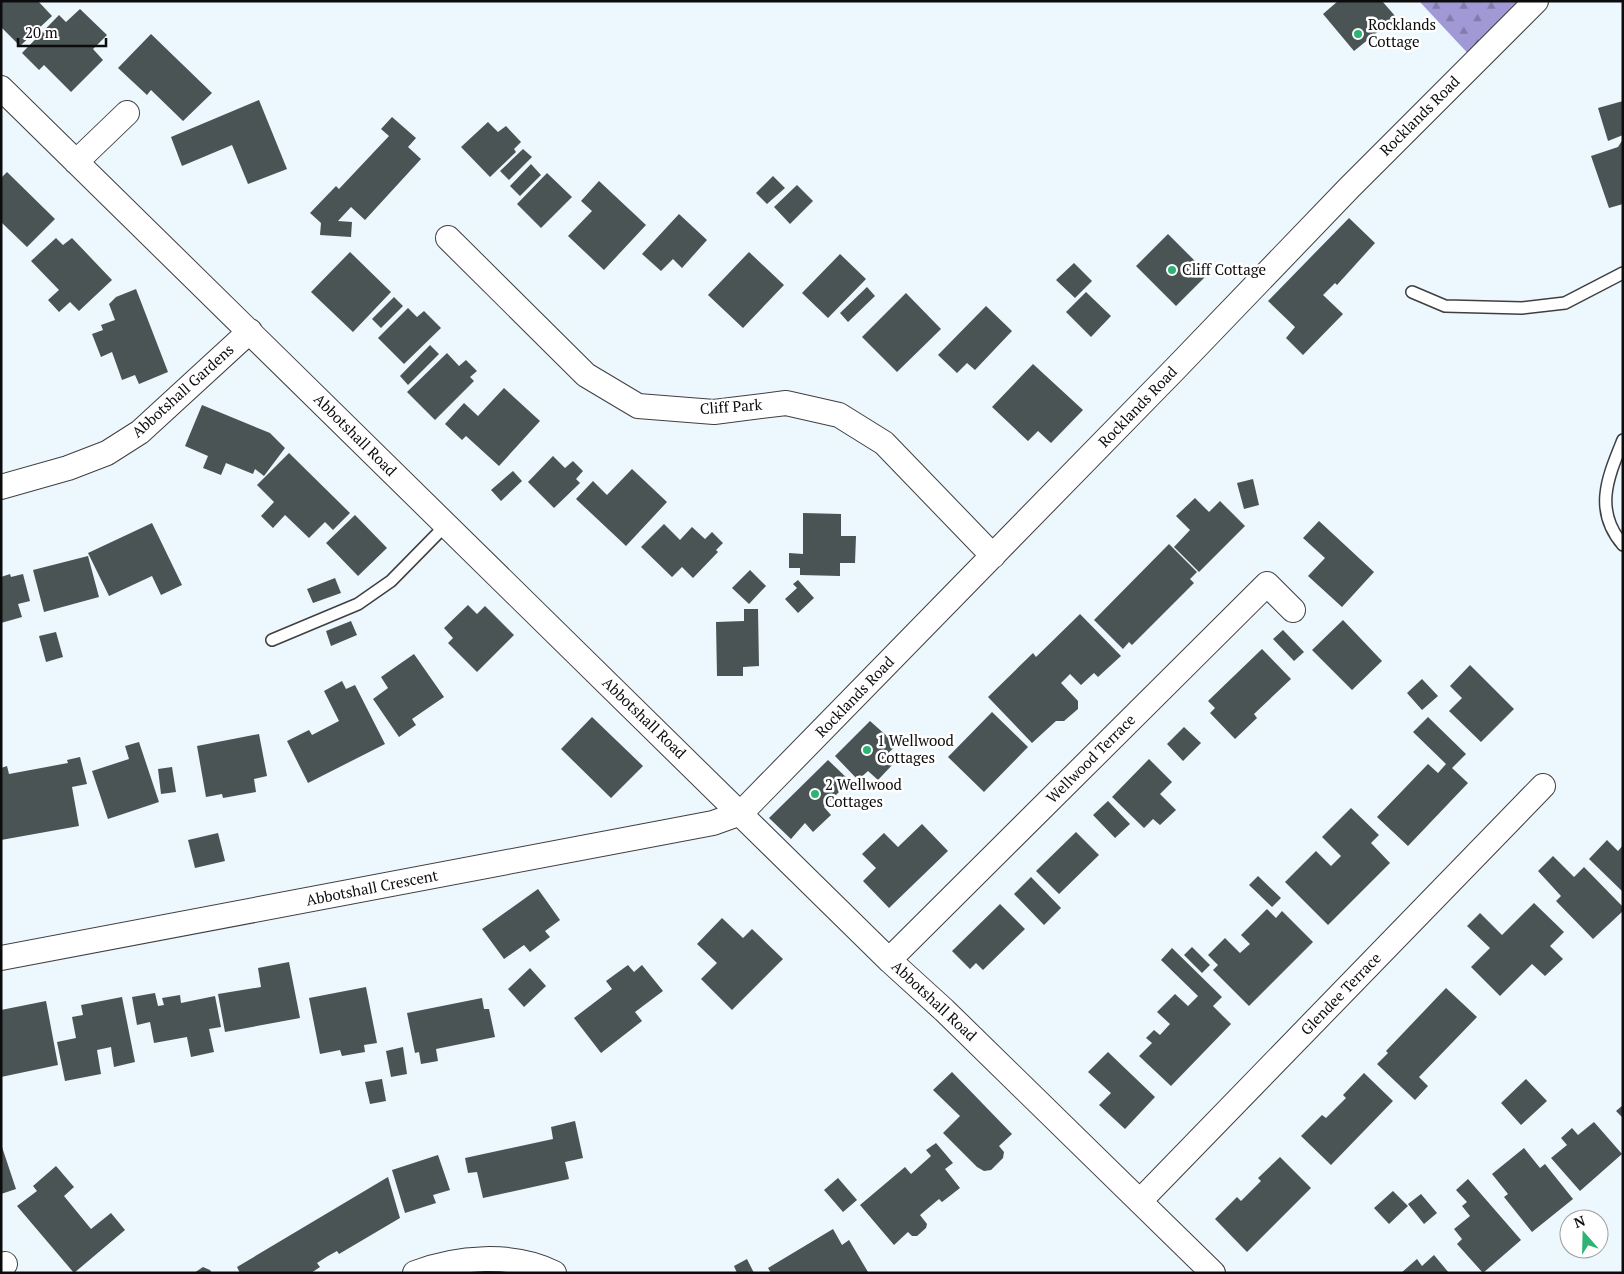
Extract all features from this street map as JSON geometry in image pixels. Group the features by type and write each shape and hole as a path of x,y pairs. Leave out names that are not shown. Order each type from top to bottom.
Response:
{"street":[{"name":"Rocklands Road","path":"741,813 993,556 1348,188 1536,1"},
{"name":"Abbotshall Road","path":"1,88 889,960 940,1006 1213,1273"},
{"path":"76,162 127,113"},
{"name":"Cliff Park","path":"448,238 586,375 638,406 714,412 786,403 839,415 884,443 993,556"},
{"name":"Abbotshall Gardens","path":"1,487 68,468 107,453 140,432 250,331"},
{"name":"Wellwood Terrace","path":"889,960 1267,584 1293,610"},
{"name":"Glendee Terrace","path":"1140,1201 1543,786"},
{"name":"Abbotshall Crescent","path":"1,958 713,823 741,813"},
{"path":"415,1273 440,1263 488,1258 544,1268 554,1273"}],"lane":[{"path":"1412,292 1446,306 1522,308 1565,303 1623,273"},
{"path":"1623,440 1606,482 1605,511 1623,545"},
{"path":"272,640 358,604 391,582 446,525"}],"green space":[{"path":"1419,1 1536,1 1475,61"}],"building":[{"path":"1,1 38,1 52,16 20,46 1,27"},
{"name":"Rocklands Cottage","path":"1338,1 1382,1 1396,17 1354,51 1323,14"},
{"path":"80,9 107,35 93,49 103,60 71,92 44,65 39,70 22,53 59,15 66,22"},
{"path":"151,34 212,93 183,121 151,90 147,95 118,68"},
{"path":"259,100 287,169 248,184 232,145 182,166 171,137"},
{"path":"1623,101 1623,135 1608,141 1598,108"},
{"path":"392,117 416,138 408,147 421,159 365,220 351,207 338,221 352,222 351,237 320,235 321,223 310,213 336,186 339,189 389,136 381,129"},
{"path":"488,122 498,132 506,126 521,142 514,149 516,152 490,177 461,147"},
{"path":"1623,139 1623,204 1609,208 1591,156 1618,147"},
{"path":"523,149 532,157 509,180 500,171"},
{"path":"531,164 541,175 520,196 510,186"},
{"path":"7,172 55,219 27,247 1,222 1,178"},
{"path":"547,173 572,197 541,228 517,204"},
{"path":"773,176 785,188 767,204 756,193"},
{"path":"599,181 646,225 604,270 568,236 592,211 581,201"},
{"path":"797,185 813,201 790,224 774,207"},
{"path":"679,214 707,240 682,268 673,259 661,271 642,254"},
{"path":"1349,218 1375,243 1337,285 1335,283 1323,295 1343,314 1303,355 1286,338 1295,327 1268,301"},
{"name":"Cliff Cottage","path":"1168,234 1208,274 1176,306 1136,266"},
{"path":"56,238 63,245 72,238 112,280 79,311 70,302 59,312 48,300 59,290 31,261"},
{"path":"350,252 391,292 353,332 311,292"},
{"path":"749,252 784,285 743,328 708,295"},
{"path":"840,254 866,279 828,318 802,293"},
{"path":"1074,263 1092,281 1075,298 1056,280"},
{"path":"867,287 875,296 848,322 840,313"},
{"path":"136,289 168,372 139,384 135,375 122,380 112,352 101,357 92,334 103,330 101,325 115,320 109,304 116,297"},
{"path":"1086,292 1111,316 1091,337 1066,312"},
{"path":"906,293 941,329 897,372 862,337"},
{"path":"394,297 403,306 381,328 372,319"},
{"path":"986,306 1012,331 975,370 967,363 957,373 938,355"},
{"path":"408,308 417,317 424,311 441,328 404,364 378,338"},
{"path":"430,345 439,354 408,385 400,376"},
{"path":"447,353 459,366 466,360 477,371 470,377 474,381 435,420 407,392"},
{"path":"1033,364 1083,410 1051,443 1038,431 1028,441 992,407"},
{"path":"504,388 540,421 499,466 466,436 462,440 445,424 464,403 478,416"},
{"path":"202,405 270,433 285,448 264,476 255,469 253,474 226,463 221,475 203,468 208,456 185,446"},
{"path":"289,453 350,513 333,530 325,522 309,538 285,515 273,528 261,516 274,502 257,485"},
{"path":"553,456 565,468 573,461 583,471 576,479 580,483 554,508 528,482"},
{"path":"632,469 667,502 626,546 576,499 593,481 607,495"},
{"path":"513,471 522,481 501,501 491,490"},
{"path":"1253,479 1259,505 1244,509 1237,483"},
{"path":"1195,498 1209,512 1220,501 1245,526 1199,572 1174,547 1190,530 1176,516"},
{"path":"803,513 841,514 841,536 856,536 855,563 840,563 840,576 800,575 800,568 789,568 789,553 803,554"},
{"path":"355,515 387,548 358,576 326,543"},
{"path":"1319,521 1374,572 1342,607 1308,576 1325,558 1303,538"},
{"path":"152,523 182,585 161,595 152,576 109,596 88,553"},
{"path":"664,524 680,540 692,527 705,539 712,532 723,543 716,550 718,552 693,578 682,567 672,577 641,547"},
{"path":"1169,544 1197,572 1190,579 1194,583 1132,645 1129,642 1123,649 1094,620"},
{"path":"88,556 99,597 44,612 33,570"},
{"path":"750,570 766,586 749,604 732,588"},
{"path":"10,574 11,577 23,574 30,601 18,604 22,617 1,623 1,577"},
{"path":"335,578 341,593 313,603 307,589"},
{"path":"798,580 814,598 798,613 785,599 797,588 793,584"},
{"path":"468,605 477,614 485,606 514,635 477,672 448,643 453,638 444,628"},
{"path":"744,609 758,609 759,666 743,667 743,676 717,676 716,622 744,621"},
{"path":"1080,614 1121,656 1098,677 1094,673 1081,685 1070,674 1061,683 1078,701 1078,709 1064,721 1056,721 1032,743 988,697 1033,653 1036,657"},
{"path":"1343,620 1382,661 1352,690 1312,650"},
{"path":"351,621 357,635 331,646 326,631"},
{"path":"1283,630 1304,652 1294,661 1273,639"},
{"path":"56,632 63,657 46,662 39,636"},
{"path":"1262,649 1291,679 1254,714 1257,718 1235,739 1210,713 1215,708 1208,701"},
{"path":"414,654 444,697 412,719 416,725 399,737 373,699 388,688 381,677"},
{"path":"1470,665 1514,709 1481,742 1449,711 1462,698 1450,686"},
{"path":"1422,679 1438,696 1422,710 1407,693"},
{"path":"342,681 346,689 355,685 385,744 308,783 287,741 309,730 312,735 339,721 324,691"},
{"path":"992,712 1028,747 984,792 948,757"},
{"path":"592,717 643,766 611,798 561,749"},
{"path":"1428,717 1466,754 1452,768 1468,783 1408,846 1377,817 1428,764 1438,773 1446,764 1413,732"},
{"name":"1 Wellwood Cottages","path":"870,721 897,745 887,754 894,763 878,780 868,771 858,780 835,756"},
{"path":"1184,727 1201,743 1183,761 1167,744"},
{"path":"259,734 267,776 254,779 256,792 223,798 222,794 206,797 197,746"},
{"path":"139,742 159,802 108,819 92,771 129,759 125,746"},
{"path":"80,757 87,784 72,787 79,826 1,840 1,768 7,766 9,774 68,763 67,760"},
{"path":"1149,759 1172,782 1160,794 1176,810 1160,825 1153,819 1144,828 1112,797"},
{"name":"2 Wellwood Cottages","path":"828,760 850,781 824,807 831,815 813,832 805,823 791,839 769,818"},
{"path":"172,767 176,792 161,794 158,769"},
{"path":"1108,801 1130,824 1115,838 1093,815"},
{"path":"1351,808 1379,835 1371,843 1390,863 1328,925 1285,882 1316,851 1331,866 1341,856 1322,837"},
{"path":"922,824 948,851 889,908 863,881 876,868 862,854 884,833 898,847"},
{"path":"1076,832 1099,855 1059,894 1036,871"},
{"path":"218,833 225,861 195,868 188,840"},
{"path":"1607,840 1618,851 1623,845 1623,892 1589,859"},
{"path":"1553,856 1574,877 1584,867 1623,907 1623,911 1593,939 1556,901 1561,896 1538,871"},
{"path":"1258,876 1281,898 1272,907 1249,885"},
{"path":"1031,877 1061,908 1044,925 1014,894"},
{"path":"538,889 560,920 545,931 550,937 530,952 524,945 504,959 482,929"},
{"path":"1534,903 1564,932 1550,946 1563,959 1545,976 1532,964 1500,996 1471,967 1490,948 1467,926 1480,913 1502,935"},
{"path":"1000,904 1025,929 983,970 976,963 970,969 952,951"},
{"path":"1267,909 1276,918 1282,911 1313,942 1249,1006 1213,970 1218,965 1208,955 1225,938 1240,953 1250,944 1241,935"},
{"path":"722,918 743,938 752,929 783,959 732,1010 701,979 717,963 697,944"},
{"path":"1192,947 1210,965 1202,973 1184,955"},
{"path":"1172,948 1222,997 1213,1006 1231,1024 1171,1086 1139,1056 1152,1043 1146,1038 1154,1030 1160,1035 1170,1024 1157,1012 1175,994 1188,1006 1198,996 1161,960"},
{"path":"289,962 300,1018 225,1032 218,994 261,987 258,968"},
{"path":"628,965 634,972 642,965 663,991 635,1012 642,1021 601,1053 574,1018 612,989 606,981"},
{"path":"530,968 546,986 524,1007 508,989"},
{"path":"366,987 377,1043 364,1045 365,1052 342,1056 340,1050 320,1054 309,998"},
{"path":"1446,988 1477,1017 1419,1077 1428,1086 1415,1100 1377,1064 1388,1053 1386,1051"},
{"path":"155,993 158,1006 164,1005 162,998 180,995 181,1003 215,996 221,1027 209,1029 214,1052 191,1057 187,1037 154,1043 150,1022 137,1025 132,997"},
{"path":"122,997 135,1062 114,1067 111,1047 97,1050 101,1074 65,1081 57,1042 76,1038 72,1017 83,1015 81,1005"},
{"path":"482,998 484,1009 489,1009 495,1037 436,1049 438,1061 421,1064 419,1052 415,1053 407,1013"},
{"path":"46,1001 58,1065 1,1077 1,1010"},
{"path":"403,1047 407,1074 391,1077 386,1051"},
{"path":"1108,1052 1155,1097 1125,1129 1099,1105 1111,1093 1088,1072"},
{"path":"952,1072 1012,1134 999,1146 1004,1152 1003,1158 991,1170 984,1171 977,1167 943,1133 960,1116 933,1090"},
{"path":"1364,1073 1393,1101 1331,1165 1301,1136 1322,1115 1326,1118 1346,1098 1343,1095"},
{"path":"382,1079 386,1101 370,1104 365,1082"},
{"path":"1526,1079 1547,1101 1521,1125 1501,1103"},
{"path":"1623,1105 1623,1118 1616,1111"},
{"path":"575,1121 583,1158 565,1162 569,1179 483,1198 477,1172 468,1173 465,1158 553,1139 551,1127"},
{"path":"1594,1122 1622,1154 1580,1191 1551,1158 1567,1145 1561,1138 1572,1128 1578,1135"},
{"path":"936,1143 953,1163 945,1169 960,1188 942,1202 939,1199 920,1215 927,1224 926,1228 917,1236 912,1236 908,1232 894,1245 860,1205 905,1167 911,1174 931,1156 926,1150"},
{"path":"1,1144 16,1189 1,1194"},
{"path":"1524,1148 1540,1168 1545,1164 1573,1199 1532,1232 1504,1197 1508,1194 1492,1174"},
{"path":"438,1155 450,1190 433,1195 436,1203 405,1213 392,1170"},
{"path":"1280,1157 1311,1188 1247,1252 1215,1219 1237,1197 1241,1201 1261,1181 1258,1178"},
{"path":"56,1166 74,1187 64,1196 91,1229 111,1213 125,1230 74,1273 17,1206 37,1191 33,1186"},
{"path":"388,1177 400,1218 339,1254 337,1251 328,1256 317,1263 320,1267 311,1273 240,1273 237,1267"},
{"path":"838,1178 857,1200 843,1212 824,1190"},
{"path":"1468,1179 1521,1240 1483,1273 1457,1244 1462,1239 1454,1229 1470,1216 1462,1206 1467,1202 1456,1190"},
{"path":"1393,1191 1408,1206 1389,1224 1374,1208"},
{"path":"1421,1194 1437,1213 1424,1224 1408,1204"},
{"path":"833,1229 842,1245 849,1240 868,1272 771,1273 768,1268"},
{"path":"1434,1255 1449,1273 1401,1273 1417,1259 1422,1266"},
{"path":"747,1259 754,1273 737,1273 734,1266"},
{"path":"203,1267 212,1273 194,1273"}],"place":[{"name":"Rocklands Cottage","path":"1358,34"},
{"name":"Cliff Cottage","path":"1172,270"},
{"name":"1 Wellwood Cottages","path":"867,750"},
{"name":"2 Wellwood Cottages","path":"815,794"}]}
